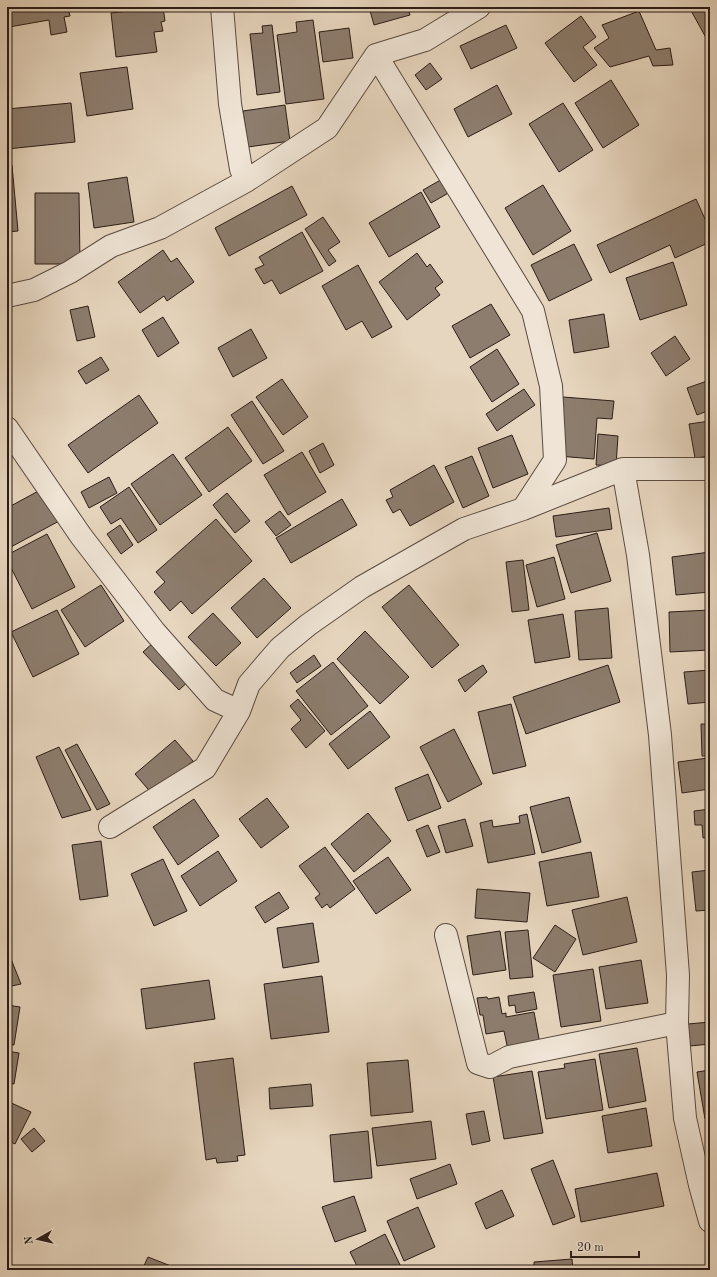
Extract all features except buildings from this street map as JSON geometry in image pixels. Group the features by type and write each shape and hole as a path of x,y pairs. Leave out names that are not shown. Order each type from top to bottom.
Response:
{"street":[{"path":"222,7 230,104 241,169 246,181"},
{"path":"7,296 34,290 70,272 110,246 160,228 246,181 327,128 376,55 425,40 479,7"},
{"path":"376,55 533,311 551,386 555,460 523,509"},
{"path":"7,428 81,536 154,631 215,700 239,711"},
{"path":"623,468 638,555 660,735 678,975 677,1023 685,1118 700,1185 710,1221"},
{"path":"110,827 205,768 239,711 249,684 280,648 308,625 362,587 464,529 523,509 623,468 710,469"},
{"path":"446,934 478,1063 490,1067 509,1057 677,1023"}]}
